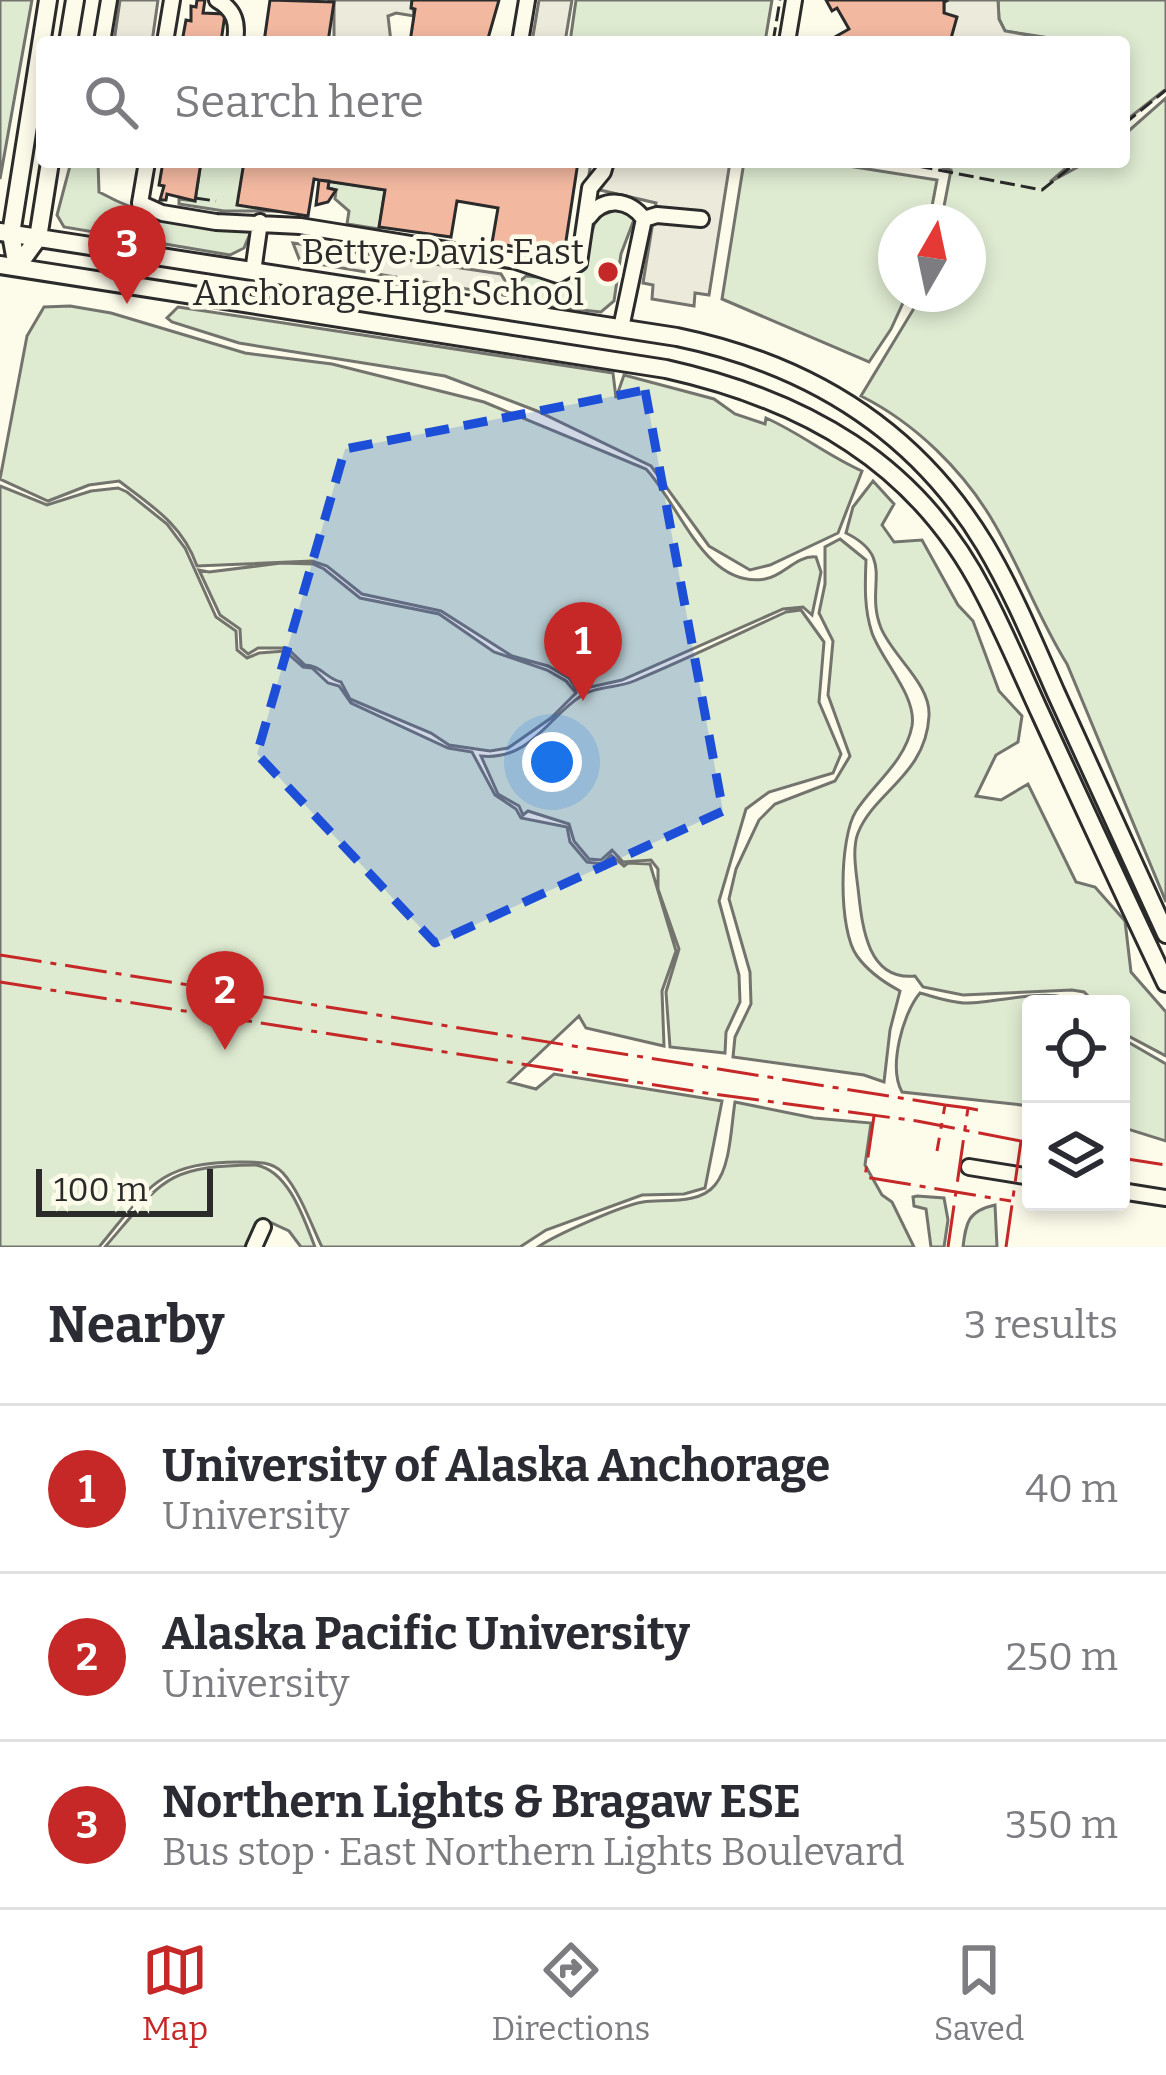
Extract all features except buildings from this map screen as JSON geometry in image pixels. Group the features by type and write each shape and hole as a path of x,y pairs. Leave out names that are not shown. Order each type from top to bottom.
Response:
{"main road":[{"path":"42,36 49,0"},
{"path":"69,36 75,0"},
{"path":"9,266 5,233 36,69"},
{"path":"9,266 38,238 49,168"},
{"path":"5,233 622,328 722,346 798,374 862,413 935,477 999,570 1166,934"},
{"path":"9,266 666,369 750,391 825,425 912,494 949,537 983,590 1166,983"}],"street":[{"path":"103,36 109,0"},
{"path":"166,36 172,0"},
{"path":"217,0 232,12 236,36"},
{"path":"521,36 527,0"},
{"path":"788,36 794,0"},
{"path":"146,168 140,203 162,212 516,261 558,275 579,263 590,188 604,168"},
{"path":"586,222 607,202 629,206 644,219"},
{"path":"644,219 658,215 700,219"},
{"path":"622,328 644,219"},
{"path":"253,272 260,222"},
{"path":"969,1167 1022,1176"},
{"path":"1130,1192 1166,1198"},
{"path":"254,1247 263,1227"}],"highlighted area":[{"path":"645,390 723,811 435,943 257,754 345,449"}],"green space":[{"path":"0,0 32,0 0,179"},
{"path":"576,0 772,0 766,36 571,36"},
{"path":"998,0 1166,0 1166,89 1130,117 1130,36 1038,36 1005,31"},
{"path":"1166,98 1166,902 1067,664 994,523 936,450 861,396 912,312 986,312 986,204 944,204 951,170 944,168 1066,168 1050,182 1076,168 1130,168 1130,130"},
{"path":"69,168 98,168 99,192 136,209 192,224 252,229 244,248 230,255 64,227 57,215"},
{"path":"200,168 248,168 278,211 224,211 179,204 179,199 195,201"},
{"path":"743,168 861,168 937,180 932,204 878,204 878,312 899,312 869,362 722,299"},
{"path":"329,181 385,190 379,229 347,224 349,211 335,199 336,190 328,188"},
{"path":"618,209 635,217 621,254 614,301 601,312 515,303 520,281 526,276 576,275 585,261 597,217"},
{"path":"44,307 111,313 245,353 332,364 484,402 646,469 696,541 726,571 744,579 765,579 802,559 816,557 821,572 812,615 803,607 783,609 622,680 577,690 569,678 548,666 512,656 441,611 362,594 327,566 312,561 197,566 175,528 119,481 89,485 48,501 0,479 27,336"},
{"path":"178,307 613,373 616,398 624,375 714,399 735,414 765,424 766,418 862,471 838,533 750,570 709,546 651,466 537,411 445,376 239,343 172,322 167,318"},
{"path":"873,481 894,504 882,525 894,542 922,540 958,605 973,621 999,691 1022,716 1018,742 996,755 976,796 1001,800 1028,784 1076,882 1095,887 1125,921 1131,972 1166,1012 1166,1056 1130,1037 1130,995 1087,995 1072,990 963,995 923,987 915,976 899,975 876,960 865,933 856,839 875,806 919,753 929,716 918,682 881,628 871,552 846,533 853,507"},
{"path":"0,486 47,505 91,491 118,488 127,492 167,524 185,548 216,617 236,631 237,650 247,658 285,651 303,667 339,686 351,703 448,748 472,752 495,795 521,818 567,827 570,842 587,862 602,864 611,855 624,866 650,864 676,951 662,991 664,1046 586,1028 579,1016 509,1082 536,1089 554,1074 722,1101 705,1188 684,1194 642,1195 546,1230 520,1247 322,1247 295,1189 279,1169 258,1162 212,1163 172,1173 157,1182 99,1247 0,1247"},
{"path":"840,539 866,560 866,606 872,633 912,715 903,751 856,811 844,862 844,906 851,943 866,966 900,991 884,1082 864,1075 733,1057 735,1037 751,1004 750,972 729,899 736,869 759,820 775,804 835,781 850,756 828,695 833,641 819,613 825,547"},
{"path":"313,564 360,598 439,614 494,652 547,670 576,693 551,718 508,748 490,751 449,745 350,699 341,682 305,665 287,648 258,648 248,654 241,648 240,629 220,615 199,570"},
{"path":"801,610 824,642 819,702 841,754 833,773 769,792 746,809 719,901 739,975 740,1002 726,1032 725,1053 670,1047 666,992 679,949 658,889 658,869 651,860 623,862 612,850 601,860 589,859 574,841 569,824 528,811 523,815 519,806 498,794 481,756 498,756 525,745 587,693 634,681 786,612"},
{"path":"920,993 961,1003 1022,997 1022,1105 902,1092 897,1069 899,1041"},
{"path":"1130,1043 1166,1064 1166,1141 1130,1130"},
{"path":"735,1102 814,1118 871,1123 865,1165 882,1195 892,1202 914,1247 538,1247 633,1204 691,1198 708,1191 724,1167"},
{"path":"256,1165 278,1176 286,1186 315,1247 301,1247 289,1231 263,1219 245,1247 105,1247 168,1181 202,1169"},
{"path":"917,1196 944,1198 948,1220 944,1247 931,1247 926,1209 914,1206"},
{"path":"995,1205 997,1247 963,1247 970,1219"}],"shaded area":[{"path":"120,0 158,0 153,36 115,36"},
{"path":"328,0 412,0 414,16 388,16 390,36 334,36 334,3"},
{"path":"539,0 572,0 566,36 533,36"},
{"path":"998,0 1005,31 1034,36 949,36 944,2"},
{"path":"590,168 729,168 709,295 695,293 694,306 652,299 653,285 643,283 656,203 587,187"},
{"path":"293,243 501,274 515,297 300,261"}],"fence":[{"path":"774,36 780,0"},
{"path":"1130,119 1166,90"},
{"path":"928,168 1042,190 1070,168"},
{"path":"195,198 216,201"}],"power":[{"path":"0,955 945,1105 937,1151"},
{"path":"0,982 706,1093 917,1121 1021,1141"},
{"path":"945,1105 968,1108"},
{"path":"948,1247 968,1108 978,1110"},
{"path":"874,1116 865,1177 1011,1201"},
{"path":"1006,1247 1022,1141"},
{"path":"1130,1159 1166,1165"}],"place":[{"name":"Bettye Davis East Anchorage High School","path":"608,272"},
{"name":"Northern Lights & Bragaw ESE","path":"127,304"},
{"name":"University of Alaska Anchorage","path":"583,701"},
{"name":"Alaska Pacific University","path":"225,1050"}]}
